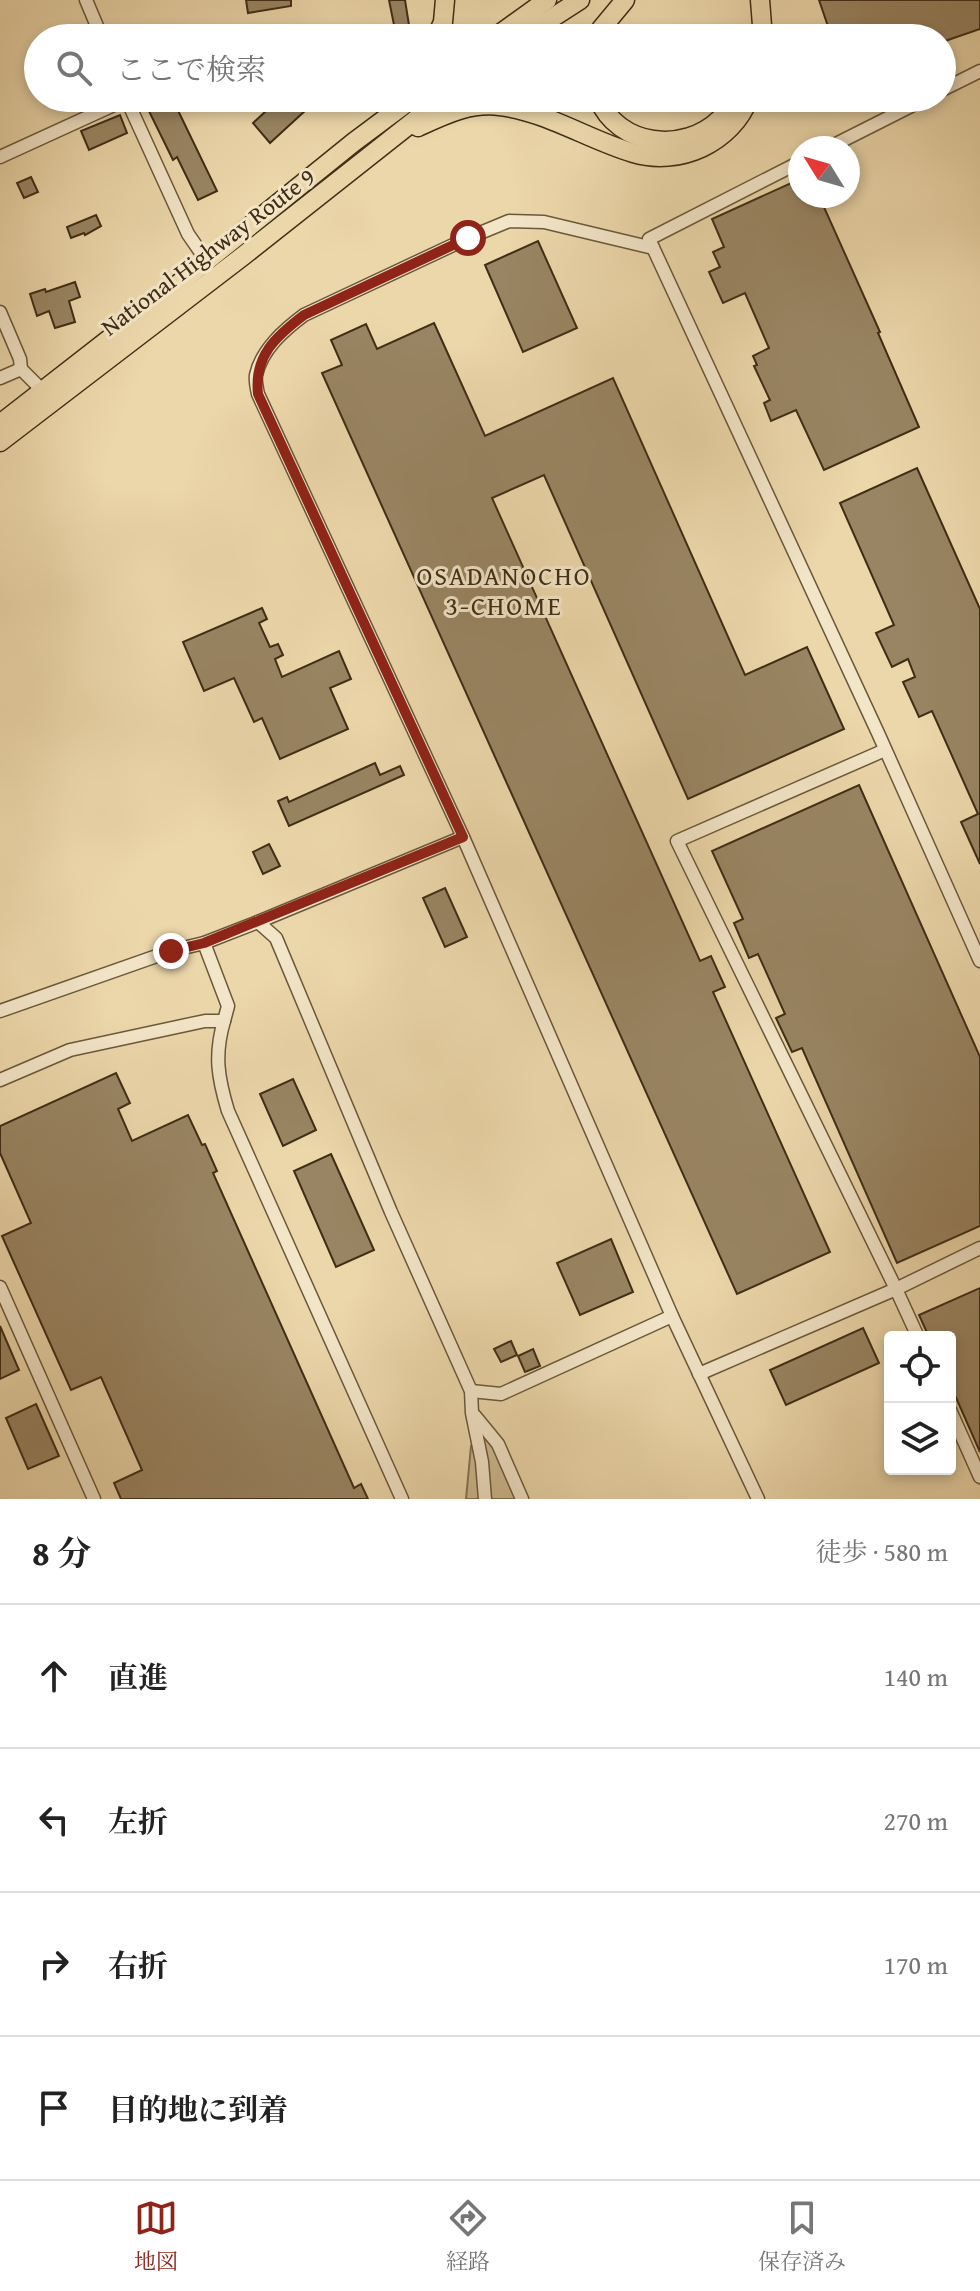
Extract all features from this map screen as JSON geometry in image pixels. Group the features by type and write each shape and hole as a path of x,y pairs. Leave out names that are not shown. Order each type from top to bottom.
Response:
{"highway":[{"path":"442,24 445,0"},
{"path":"514,24 547,0"},
{"path":"543,24 580,0"},
{"path":"605,24 625,0"},
{"path":"749,0 750,24"},
{"path":"760,0 762,24"},
{"path":"354,142 379,112"},
{"name":"National Highway Route 9","path":"0,424 394,112"},
{"name":"National Highway Route 9","path":"0,442 426,112"},
{"path":"394,139 454,112"},
{"path":"529,112 636,154 664,156 688,153 710,145 731,129 743,112"},
{"path":"608,112 615,123 638,138 663,142 687,139 720,119 725,112"},
{"path":"0,455 72,385"},
{"path":"0,410 42,390"}],"street":[{"path":"86,0 96,24"},
{"path":"956,83 980,71"},
{"path":"0,157 97,112"},
{"path":"133,112 188,234 206,260"},
{"path":"852,136 899,112"},
{"path":"788,168 649,239 980,961"},
{"path":"653,248 544,222 509,221 304,315 282,332 266,353 256,376 258,394 463,837 672,1316 758,1499"},
{"path":"0,312 20,359 21,369 42,390"},
{"path":"0,378 21,369"},
{"path":"885,750 677,841 915,1331"},
{"path":"0,1011 171,951 204,943 463,837"},
{"path":"258,922 276,938 391,1212 471,1391 485,1499"},
{"path":"204,943 228,1006 218,1061 219,1079 228,1111 402,1499"},
{"path":"0,1080 70,1050 205,1021 224,1021"},
{"path":"699,1374 896,1289 980,1248"},
{"path":"0,1287 94,1499"},
{"path":"471,1391 501,1394 672,1316"},
{"path":"472,1413 498,1444 522,1499"},
{"path":"956,1423 980,1477"}],"shaded area":[{"path":"486,1439 495,1449 517,1499 489,1499 481,1440"},
{"path":"475,1442 483,1499 466,1499 471,1446"}],"building":[{"path":"246,0 291,0 291,6 248,13"},
{"path":"389,0 405,0 409,24 394,24"},
{"path":"819,0 980,0 980,29 956,37 956,24 827,24"},
{"path":"149,112 179,112 217,191 198,200 177,157 173,160"},
{"path":"265,112 304,112 270,143 253,123"},
{"path":"120,115 127,133 89,150 81,131"},
{"path":"31,177 38,192 24,198 17,183"},
{"path":"788,184 788,208 824,208 919,427 824,470 796,410 771,421 764,403 770,400 754,366 757,365 753,356 769,348 745,293 723,303 709,272 720,267 713,252 724,247 712,219"},
{"path":"96,215 101,226 85,235 71,238 67,227"},
{"path":"538,241 577,328 523,352 485,265"},
{"path":"75,282 80,297 69,301 75,322 55,328 49,311 37,316 30,294"},
{"path":"434,323 485,436 613,378 745,675 807,647 844,729 688,799 544,475 492,498 700,961 711,956 725,987 713,992 830,1252 737,1294 322,373 342,365 331,340 366,324 377,349"},
{"path":"917,468 980,609 980,864 961,822 978,814 932,711 919,717 903,682 915,677 908,659 892,667 876,633 894,625 840,503"},
{"path":"262,608 267,619 259,623 270,647 278,644 283,655 275,659 282,677 339,651 351,679 330,688 348,729 280,759 262,718 254,722 234,678 204,691 183,642"},
{"path":"375,763 380,775 400,766 404,775 289,826 278,801 287,797 289,802"},
{"path":"859,785 980,1057 980,1226 897,1263 802,1048 792,1052 776,1018 785,1014 758,954 749,958 734,923 743,919 712,851"},
{"path":"269,844 280,866 263,874 253,852"},
{"path":"445,888 467,937 445,947 423,898"},
{"path":"116,1073 130,1103 118,1109 132,1141 188,1115 202,1145 205,1144 217,1171 213,1173 354,1488 361,1484 368,1499 121,1499 114,1483 142,1470 101,1377 71,1390 2,1236 31,1223 0,1153 0,1126"},
{"path":"293,1079 316,1130 283,1146 260,1094"},
{"path":"331,1154 374,1250 336,1267 294,1171"},
{"path":"611,1239 633,1292 580,1315 557,1263"},
{"path":"980,1288 980,1452 956,1398 956,1331 926,1331 919,1315"},
{"path":"0,1326 19,1370 0,1379"},
{"path":"863,1328 879,1363 786,1405 770,1370"},
{"path":"511,1341 517,1355 501,1362 494,1349"},
{"path":"533,1349 540,1366 525,1372 518,1356"},
{"path":"36,1404 59,1456 28,1469 6,1418"}],"district":[{"name":"OSADANOCHO 3-CHOME","path":"504,591"}],"route":[{"path":"171,951 204,943 258,922 463,837 258,394 256,376 266,353 282,332 304,315 468,238"}]}
